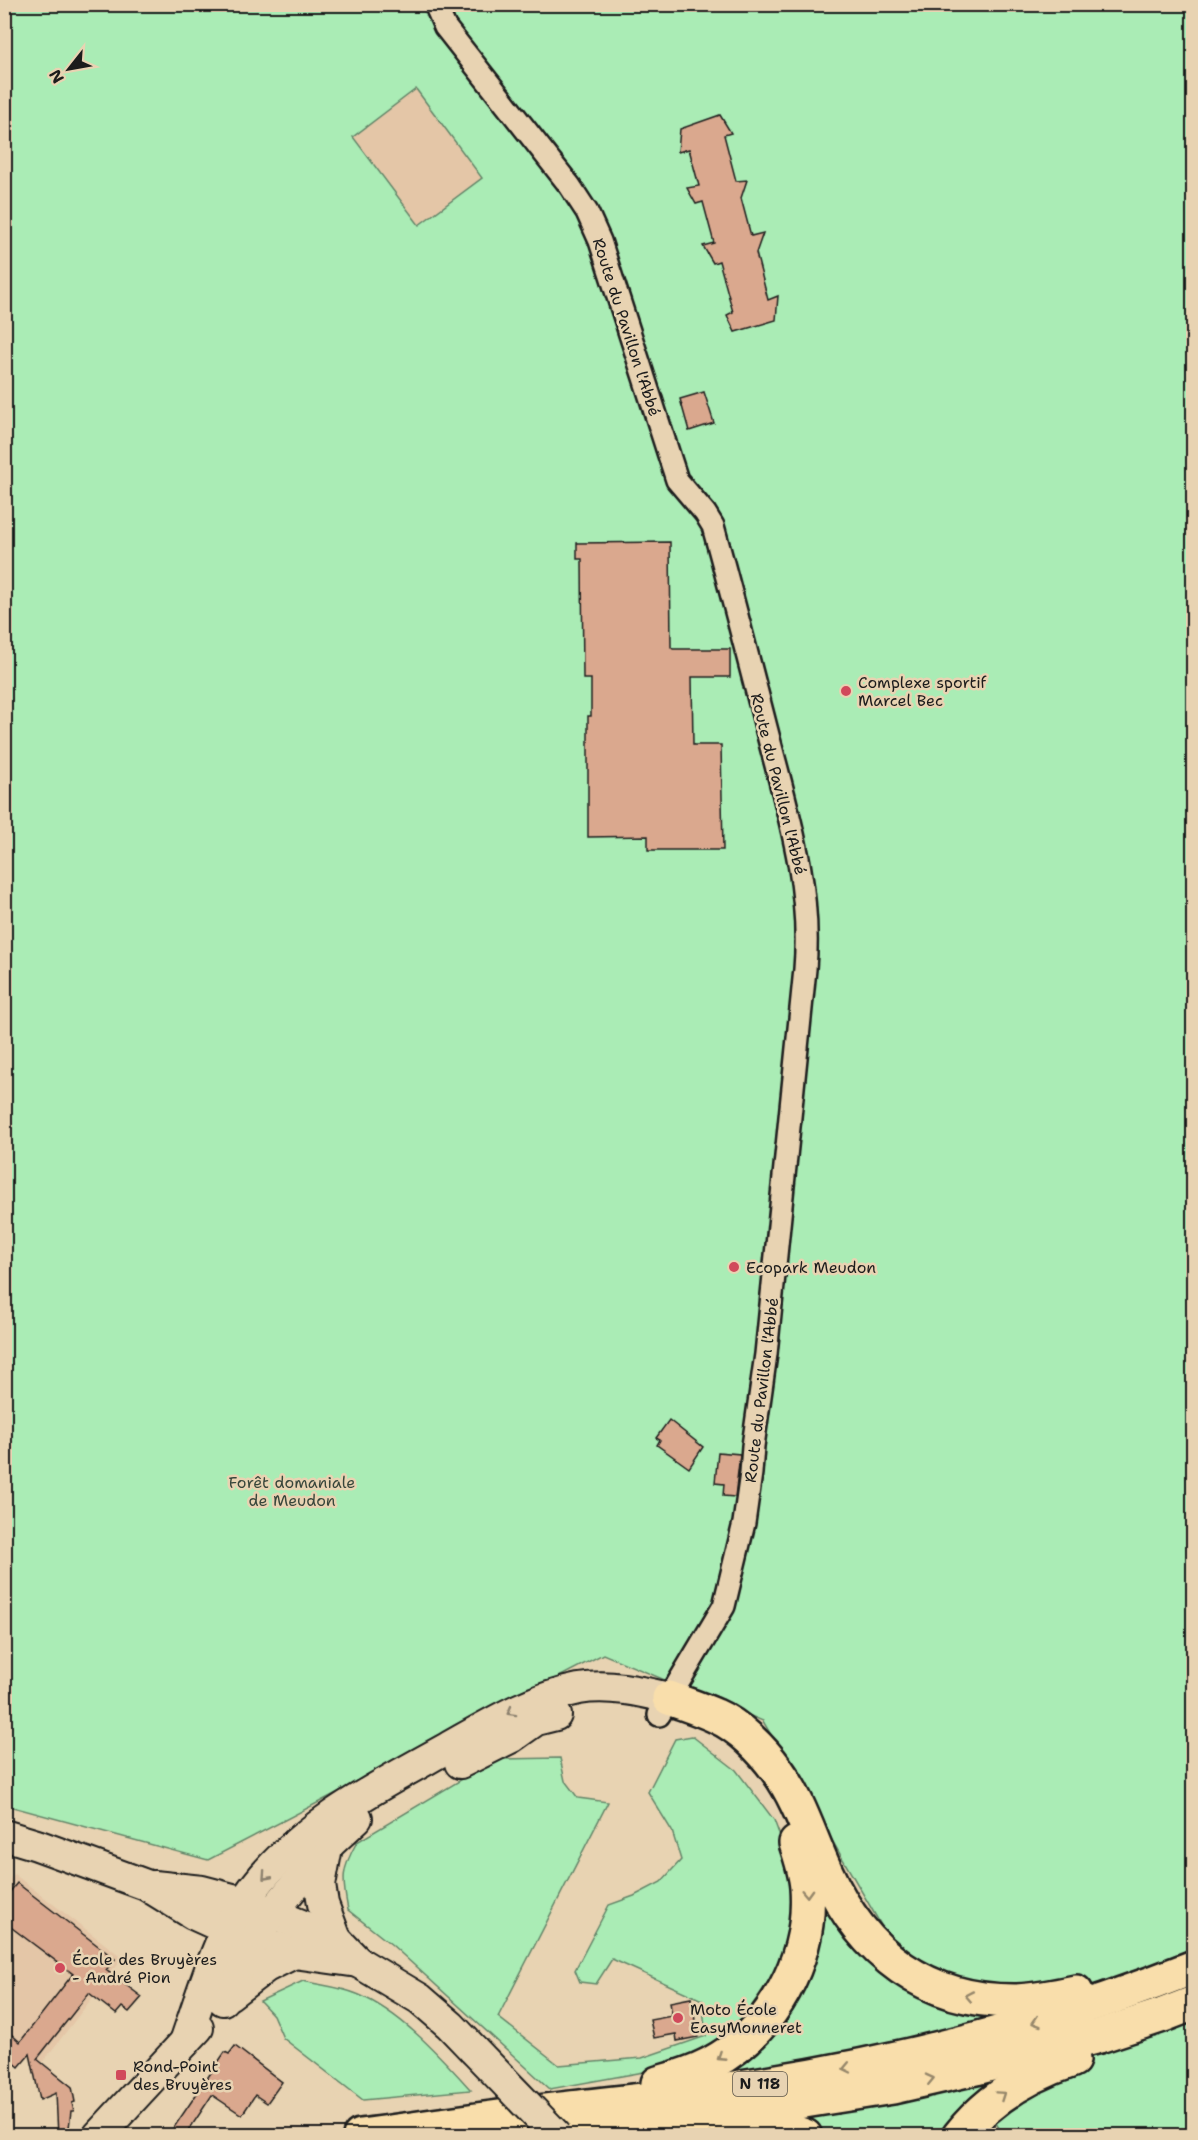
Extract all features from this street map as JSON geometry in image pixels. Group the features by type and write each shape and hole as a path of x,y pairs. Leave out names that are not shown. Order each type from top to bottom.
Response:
{"highway":[{"path":"664,1706 721,1718 755,1745 777,1769 795,1799 825,1871 854,1922 887,1958 914,1977 950,1992 984,1999 1019,2001 1075,1992 1111,1982 1151,1984"},
{"path":"559,2122 585,2094 638,2088 692,2073 719,2059 746,2039 766,2018 785,1989 800,1954 806,1923 805,1872 792,1830 776,1796 751,1766 736,1753 664,1706"},
{"name":"N 118","path":"360,2136 559,2122 884,2060 1029,2024 1151,1984 1194,1967"},
{"name":"N 118","path":"582,2136 903,2085 1099,2036 1194,2003"},
{"path":"959,2136 986,2106 1011,2089 1042,2072 1133,2041 1163,2015"},
{"path":"709,2116 740,2132 766,2129 795,2132 805,2136"}],"street":[{"name":"Route du Pavillon l'Abbé","path":"435,4 445,27 570,186 587,212 600,241 677,480 705,513 712,526 793,833 804,888 807,929 805,969 766,1354 744,1523 724,1606 664,1706"},
{"path":"223,2000 240,1933 244,1902 289,1850 322,1823 373,1789 522,1706 580,1689 611,1687 640,1690 664,1706"},
{"path":"185,2042 240,1933 272,1913 348,1824 371,1808 512,1737 536,1720 586,1707 632,1709 664,1706"},
{"path":"4,1835 146,1886 193,1914 294,1953 358,1962"},
{"path":"328,1845 320,1885 323,1904 336,1939 358,1962 420,1999 474,2050 559,2122"},
{"path":"146,1886 202,1891 244,1902 336,1939"},
{"path":"98,2136 223,2000 256,1973 294,1953"}],"shaded area":[{"path":"416,89 483,178 419,225 353,136"},
{"name":"École des Bruyères - André Pion","path":"14,1874 123,1958 42,2063 5,2028 5,1885"}],"green space":[{"name":"Forêt domaniale de Meudon","path":"4,5 1193,5 1193,2135 1003,2135 982,2099 947,2135 827,2135 787,2122 864,2108 942,2031 699,2082 768,2032 813,1868 918,1989 763,1721 603,1654 208,1860 5,1805","holes":["416,89 482,178 419,225 353,137"]},
{"path":"692,1736 736,1770 774,1820 792,1869 794,1906 788,1945 770,1979 736,2029 707,2049 666,2068 550,2089 392,1945 348,1910 344,1875 357,1842 496,1759 560,1758 565,1781 578,1798 608,1802 498,2017 559,2065 642,2058 706,2036 702,2000 612,1959 596,1984 580,1982 575,1970 609,1905 634,1896 661,1882 681,1860 672,1831 648,1792 675,1739"},
{"path":"303,1981 351,1992 389,2012 419,2036 471,2090 363,2100 283,2038 273,2015 260,2001"}],"building":[{"path":"720,115 731,133 724,135 736,181 747,180 741,198 751,236 763,233 756,253 768,300 778,296 776,320 735,332 727,315 733,312 719,261 713,263 703,246 714,243 703,202 696,204 687,188 699,186 689,149 678,152 680,129"},
{"path":"704,392 714,423 689,431 680,399"},
{"path":"670,542 671,647 673,649 730,649 730,677 692,677 693,745 721,745 723,850 648,850 648,836 588,837 588,716 591,716 591,679 583,679 582,559 577,559 577,543"},
{"path":"669,1420 703,1447 689,1468 657,1445 660,1440 656,1438"},
{"path":"718,1452 740,1454 735,1497 723,1496 724,1484 715,1483"},
{"path":"17,1883 115,1959 106,1970 142,1997 129,2012 122,2007 116,2014 89,1993 37,2059 72,2087 75,2102 72,2103 74,2111 71,2111 68,2136 58,2136 56,2093 40,2100 30,2054 19,2067 4,2054 4,2028 20,2042 73,1974 4,1922 4,1899"},
{"name":"Moto École EasyMonneret","path":"691,1998 698,2037 677,2041 676,2034 654,2038 650,2020 672,2016 670,2002"},
{"path":"235,2046 282,2082 267,2103 255,2095 242,2115 212,2095 185,2136 168,2136 225,2052 229,2054"}],"place":[{"name":"Complexe sportif Marcel Bec","path":"846,691"},
{"name":"Ecopark Meudon","path":"734,1267"},
{"name":"École des Bruyères - André Pion","path":"60,1968"},
{"name":"Moto École EasyMonneret","path":"678,2018"},
{"name":"Rond-Point des Bruyères","path":"121,2075"}]}
